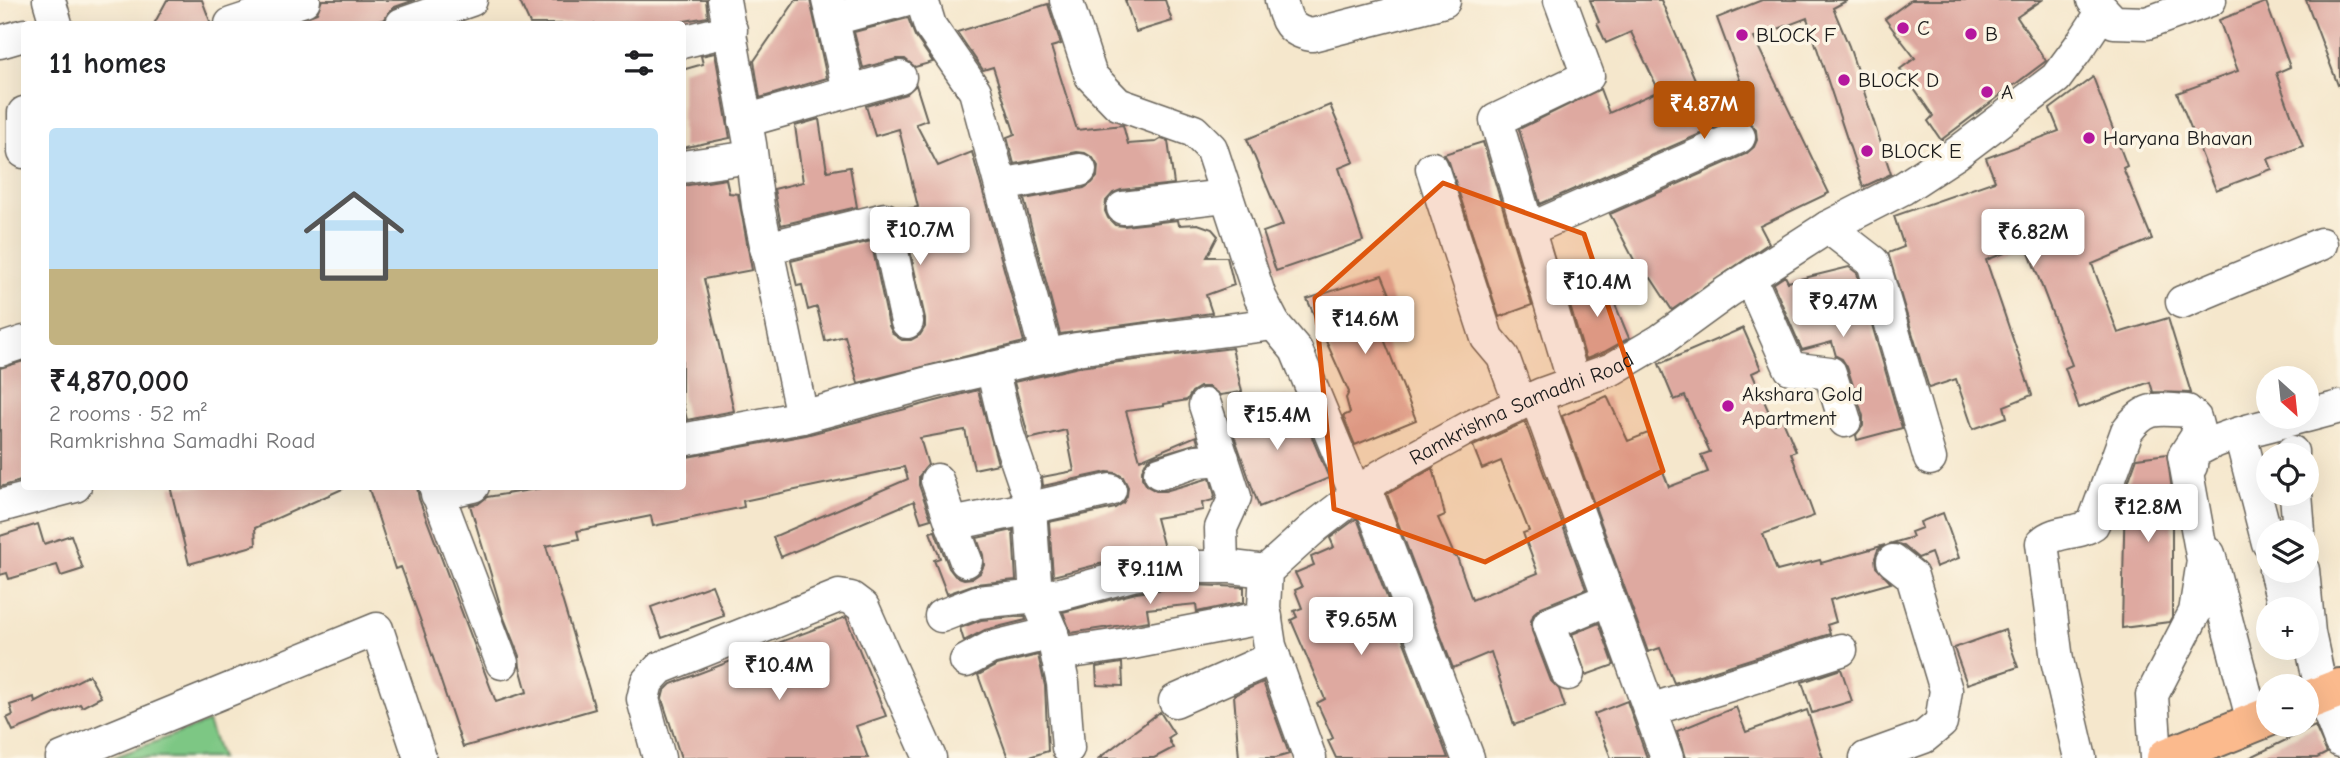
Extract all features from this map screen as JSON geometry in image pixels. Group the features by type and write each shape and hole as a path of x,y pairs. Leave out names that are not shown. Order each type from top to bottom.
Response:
{"main road":[{"path":"2166,757 2256,721"}],"street":[{"path":"49,0 55,21"},
{"path":"411,21 471,0"},
{"path":"724,0 766,248 802,417"},
{"path":"849,90 831,9 904,0"},
{"path":"922,0 930,26 975,91 1047,356"},
{"path":"1066,0 1091,76 1118,104 1194,131 1211,148 1260,297 1274,324 1296,350 1361,492 1468,758"},
{"path":"1281,0 1287,21 1299,33 1312,35 1444,1"},
{"path":"1560,0 1588,76 1496,120 1574,383"},
{"path":"2098,5 2114,22 2147,23 2210,0"},
{"path":"240,21 288,2"},
{"name":"Ramkrishna Samadhi Road","path":"1266,571 1316,526 1381,476 1468,428 1528,401 1612,369 1661,340 1727,292 1828,228 1902,189 2011,114 2056,78 2082,43 2098,5"},
{"path":"686,41 731,30"},
{"path":"0,42 21,37"},
{"path":"745,121 900,77"},
{"path":"1530,229 1740,137"},
{"path":"686,166 751,157"},
{"path":"1432,168 1488,338 1503,357 1528,401 1609,599 1667,758"},
{"path":"1001,185 1080,170"},
{"path":"1124,208 1225,196"},
{"path":"766,248 885,219 906,322"},
{"path":"1828,228 1873,262 1930,458"},
{"path":"2182,302 2321,244"},
{"path":"1750,278 1790,368 1830,373 1845,421"},
{"path":"686,439 802,417 1076,349 1274,324"},
{"path":"0,350 21,343"},
{"path":"992,368 1008,435 1028,496 1036,596 1055,643 1063,683 1068,748"},
{"path":"1205,405 1235,497 1221,528 1222,567"},
{"path":"2319,412 2340,407"},
{"path":"2080,758 2057,660 2042,542 2048,537 2087,528 2093,524 2127,430 2136,419 2151,409 2187,411 2195,418 2199,433 2184,456 2203,561 2195,612 2152,695 2166,757"},
{"path":"2256,704 2213,573 2190,462 2192,454 2199,449 2258,429"},
{"path":"2240,434 2262,520"},
{"path":"1160,473 1197,461 1223,459"},
{"path":"937,480 966,561"},
{"path":"0,506 60,490"},
{"path":"436,490 502,663"},
{"path":"952,524 1028,496 1110,490"},
{"path":"1866,758 1924,737 1941,723 1946,690 1912,576 1893,561"},
{"path":"941,615 976,602 1061,594 1132,575 1192,567 1266,571 1266,617 1274,657 1310,758"},
{"path":"2304,583 2312,674"},
{"path":"659,758 643,699 647,682 660,668 839,596 852,598 863,607 930,758"},
{"path":"1568,674 1549,624 1609,599"},
{"path":"966,661 990,648 1055,643 1127,644 1266,617"},
{"path":"62,758 377,629 420,758"},
{"path":"1650,710 1841,650"},
{"path":"1175,701 1274,657"},
{"path":"2319,703 2340,741"}],"highlighted area":[{"path":"1443,183 1584,234 1663,471 1485,562 1334,509 1315,298"}],"green space":[{"path":"208,722 221,758 112,758"}],"building":[{"path":"167,0 202,0 210,21 156,21"},
{"path":"322,0 415,0 395,7 385,19 379,21 296,21 317,13"},
{"path":"519,0 706,0 708,17 685,21 529,21"},
{"path":"796,0 810,0 827,78 760,98 754,61"},
{"path":"1125,0 1165,0 1172,21 1136,32"},
{"path":"1590,0 1661,0 1703,98 1740,80 1717,18 1762,0 1848,0 1833,8 1849,46 1891,174 1863,187 1807,18 1754,38 1829,193 1760,226 1769,243 1672,310 1651,278 1645,281 1610,214 1746,154 1757,140 1756,130 1749,122 1732,120 1540,204 1519,129 1600,89 1609,113 1659,91 1631,32 1606,43"},
{"path":"1911,0 2042,0 2017,17 2046,61 1941,140 1928,121 1933,116 1900,69 1915,58 1885,19"},
{"path":"2306,0 2340,0 2338,85"},
{"path":"2266,2 2290,67 2276,73 2303,146 2268,159 2272,169 2216,190 2177,93 2238,71 2219,20"},
{"path":"1048,4 1061,44 1051,47 1077,130 1123,125 1128,144 1156,142 1161,139 1168,141 1174,184 1113,193 1106,201 1105,211 1108,218 1115,225 1124,226 1178,220 1179,225 1198,224 1212,229 1218,236 1207,257 1227,257 1234,285 1206,295 1212,313 1060,334 1024,199 1084,188 1097,177 1098,166 1093,158 1077,152 1014,164 1007,137 1015,134 993,67 983,70 957,32"},
{"path":"908,18 915,36 933,62 915,67 905,59 896,59 863,68 854,32"},
{"path":"715,53 730,138 686,147 686,69 703,64 701,56"},
{"path":"2093,77 2127,166 2123,168 2152,239 2092,264 2118,333 2168,318 2191,393 2153,392 2150,382 2079,408 2065,368 2072,365 2026,245 1986,260 2032,395 2004,406 2007,417 1973,429 1956,379 1929,388 1888,253 1904,247 1894,216 1995,181 1986,158 2059,131 2050,109"},
{"path":"916,85 927,120 916,124 938,166 972,152 1024,342 858,383 845,336 825,341 817,307 808,310 802,285 797,286 791,261 871,241 893,334 902,340 911,340 920,335 925,327 925,318 901,210 918,207 899,129 875,136 866,106 906,94"},
{"path":"1330,105 1354,162 1339,168 1363,241 1276,271 1263,232 1283,225 1247,139"},
{"path":"819,119 827,171 850,167 857,207 781,225 774,189 803,182 795,126"},
{"path":"1483,142 1532,305 1499,317 1449,162 1444,154"},
{"path":"726,179 729,193 738,194 752,270 704,279 734,411 687,420 686,416 686,185"},
{"path":"1849,267 1857,273 1902,428 1857,440 1856,435 1863,426 1863,416 1847,367 1842,359 1836,356 1832,342 1802,350 1773,284 1785,276 1788,282"},
{"path":"1382,275 1403,326 1382,334 1416,420 1355,445 1343,416 1350,413 1346,398 1349,392 1307,299"},
{"path":"1605,280 1629,338 1586,359 1567,296"},
{"path":"1743,328 1761,369 1752,373 1774,424 1783,420 1796,451 1791,453 1814,516 1763,534 1777,571 1820,560 1821,563 1885,545 1878,550 1876,567 1891,583 1830,600 1836,622 1827,625 1830,634 1674,683 1660,648 1648,652 1562,416 1607,396 1628,441 1648,433 1669,487 1708,472 1701,455 1710,452 1685,396 1674,400 1659,364"},
{"path":"1232,348 1242,392 1220,395 1209,387 1200,387 1192,392 1187,400 1126,411 1140,460 1196,436 1198,443 1147,460 1142,470 1142,478 1147,486 1156,491 1165,491 1210,478 1215,496 1213,500 1202,503 1203,510 1156,518 1165,552 1127,557 1053,576 1049,522 1115,508 1123,503 1128,487 1123,477 1107,472 1043,486 1042,477 1074,471 1066,430 1029,439 1014,382 1079,367"},
{"path":"21,362 21,481 0,487 0,368"},
{"path":"978,390 998,464 974,469 965,430 920,438 928,465 919,476 919,485 931,519 921,522 914,501 781,557 773,537 908,479 904,467 743,501 744,507 653,526 651,516 577,531 579,539 546,546 595,709 463,747 420,619 401,567 395,569 369,490 418,490 496,702 527,692 519,656 504,618 470,505 478,504 487,497 530,490 686,490 686,457 806,435"},
{"path":"1287,396 1303,433 1309,430 1329,478 1259,507 1229,421"},
{"path":"1525,422 1586,589 1541,607 1534,613 1531,621 1532,631 1551,681 1559,689 1565,707 1514,725 1491,652 1453,668 1387,494 1433,468 1445,515 1438,518 1457,557 1472,600 1538,573 1523,533 1529,531 1501,461 1482,469 1473,446"},
{"path":"2167,454 2172,490 2172,617 2169,622 2122,628 2125,491 2137,458"},
{"path":"171,490 340,490 255,528 256,545 189,564"},
{"path":"1943,513 1959,558 1936,567 1931,553 1918,558 1904,546 1889,544 1913,537 1911,532 1922,528 1920,522"},
{"path":"1357,518 1448,758 1336,758 1328,741 1333,738 1317,703 1325,699 1291,620 1297,617 1294,611 1302,608 1295,590 1302,587 1295,573 1314,565 1311,557 1334,547 1330,538"},
{"path":"38,524 44,544 71,535 83,569 61,576 57,565 9,579 7,573 0,575 0,536"},
{"path":"1013,530 1016,580 975,584 947,594 934,560 940,558 930,532 935,531 949,568 955,576 964,579 973,578 980,573 984,565 977,538"},
{"path":"712,585 724,616 662,638 651,607"},
{"path":"1193,585 1244,587 1244,602 1197,612 1196,604 1147,609 1149,621 1071,633 1063,612 1136,593"},
{"path":"1025,616 1026,620 985,630 964,641 960,628 981,620"},
{"path":"846,617 886,716 856,726 868,758 681,758 662,699 664,691 671,684"},
{"path":"1599,623 1614,665 1586,675 1572,634"},
{"path":"2005,630 2018,667 1967,684 1954,648"},
{"path":"1038,655 1045,686 1048,751 1026,758 1008,758 978,675 997,665"},
{"path":"1122,663 1123,686 1097,685 1096,667"},
{"path":"1841,669 1852,701 1812,713 1802,682"},
{"path":"89,675 101,697 82,707 80,704 13,731 7,718 13,715 10,705 34,697 35,703"},
{"path":"1263,682 1289,754 1276,758 1239,758 1234,695"},
{"path":"1627,701 1647,758 1611,758 1594,714"},
{"path":"1736,707 1746,732 1807,710 1823,758 1685,758 1677,731"},
{"path":"1160,712 1174,734 1168,738 1173,748 1154,758 1099,758"},
{"path":"2319,735 2327,753 2317,758 2249,758 2292,737"}],"place":[{"name":"C","path":"1903,28"},
{"name":"B","path":"1971,34"},
{"name":"BLOCK F","path":"1742,35"},
{"name":"BLOCK D","path":"1844,80"},
{"name":"A","path":"1987,92"},
{"name":"Haryana Bhavan","path":"2089,138"},
{"name":"BLOCK E","path":"1867,151"},
{"name":"Akshara Gold Apartment","path":"1728,406"}]}
